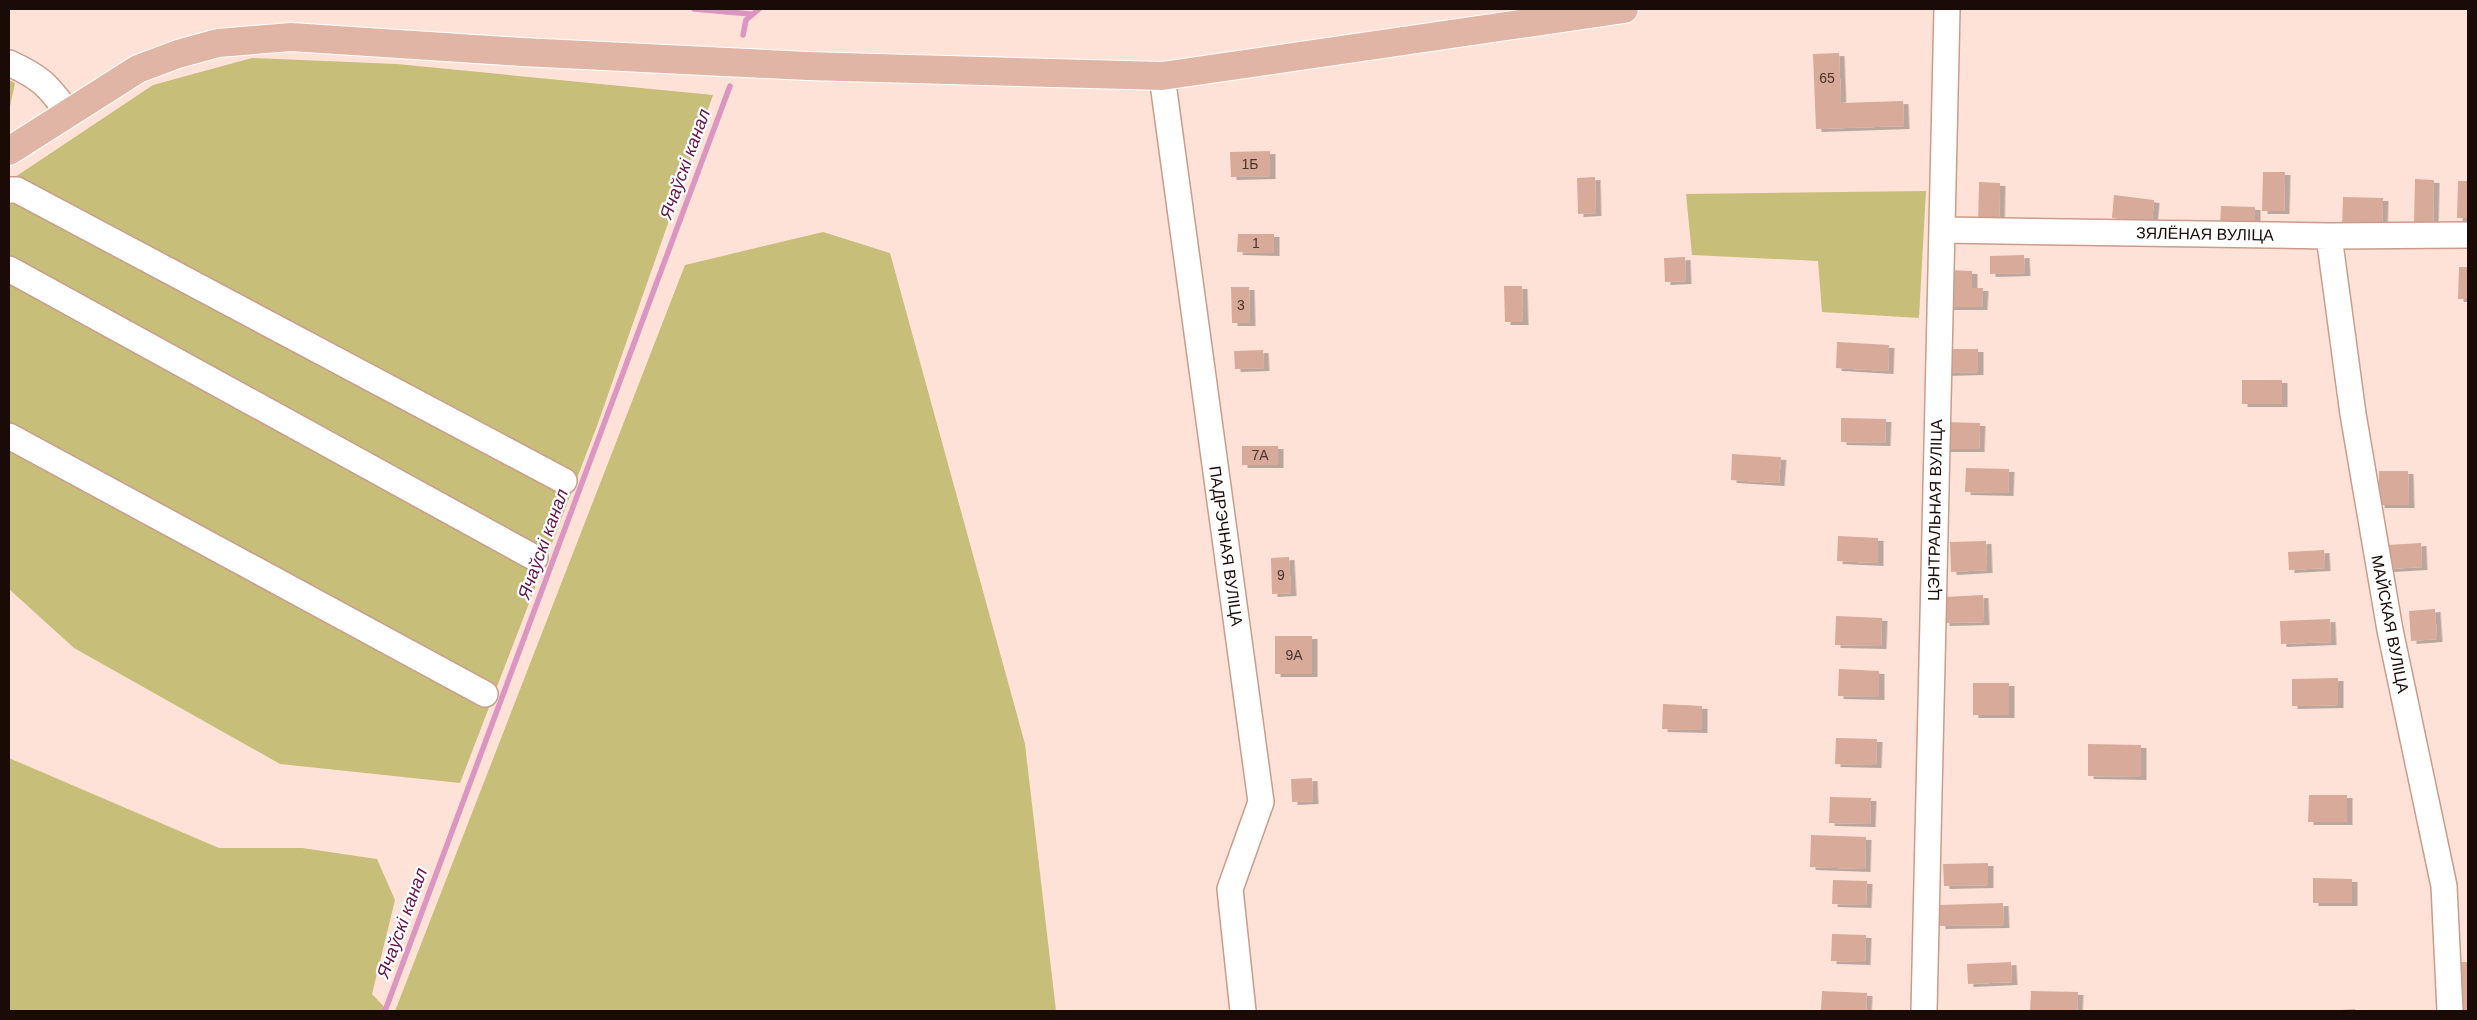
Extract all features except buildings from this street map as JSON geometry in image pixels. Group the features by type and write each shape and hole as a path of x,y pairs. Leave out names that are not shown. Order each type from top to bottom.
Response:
{"main road":[{"path":"9,152 138,69 178,54 218,44 291,37 522,52 807,66 1162,76 1624,9"}],"street":[{"name":"ЦЭНТРАЛЬНАЯ ВУЛІЦА","path":"1924,1011 1947,9"},
{"path":"9,63 34,75 51,89 68,113"},
{"name":"ПАДРЭЧНАЯ ВУЛІЦА","path":"1162,76 1261,802 1230,889 1243,1011"},
{"path":"9,190 17,190 564,481"},
{"name":"ЗЯЛЁНАЯ ВУЛІЦА","path":"1943,230 2329,236 2468,235"},
{"name":"МАЙСКАЯ ВУЛІЦА","path":"2329,236 2353,414 2390,630 2444,886 2450,1011"},
{"path":"9,268 535,558"},
{"path":"9,436 485,694"}],"shaded area":[{"path":"252,58 397,64 713,95 597,426 460,783 280,764 74,648 9,589 9,181 153,85"},
{"path":"9,80 15,83 9,111"},
{"path":"1926,191 1919,318 1822,312 1818,261 1692,255 1686,194"},
{"path":"823,232 890,253 1025,744 1056,1011 395,1011 685,265"},
{"path":"9,758 219,848 302,848 377,859 395,900 372,994 388,1011 9,1011"}],"waterway":[{"path":"694,9 751,14"},
{"name":"Ячаўскі канал","path":"743,35 746,20 759,9"},
{"name":"Ячаўскі канал","path":"385,1011 730,86"}]}
